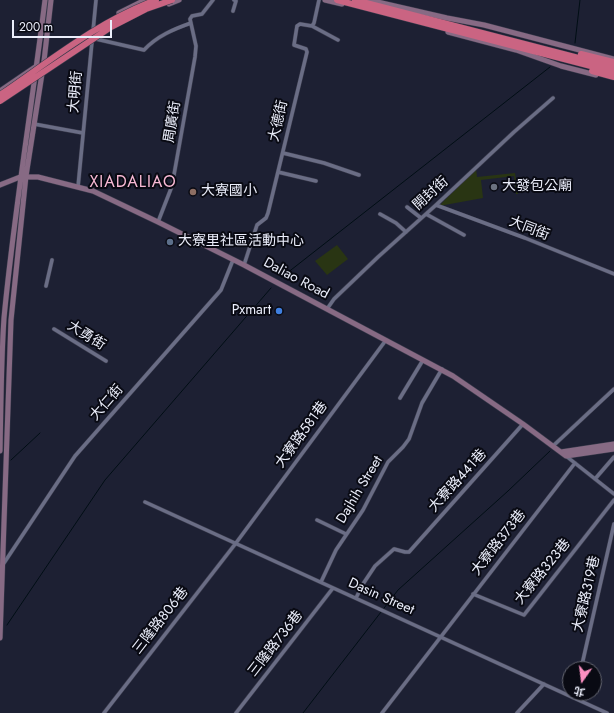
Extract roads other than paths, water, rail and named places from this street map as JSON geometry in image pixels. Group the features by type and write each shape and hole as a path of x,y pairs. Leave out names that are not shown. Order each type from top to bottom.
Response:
{"highway":[{"path":"0,95 73,45 109,23 143,5 156,0"},
{"path":"0,101 111,26 146,9 172,0"},
{"path":"337,0 614,72"},
{"path":"355,0 614,67"},
{"path":"474,31 484,31 614,62"},
{"path":"518,47 549,58 614,77"}],"street":[{"path":"0,638 11,320 27,131 45,0"},
{"path":"0,451 4,319 23,176 33,132 42,75 50,0"},
{"name":"大明街","path":"78,187 94,40 96,0"},
{"path":"0,91 94,28 145,0"},
{"path":"0,104 94,40 147,12 179,0"},
{"path":"94,40 144,50 169,32 191,23 191,18 202,14 213,0"},
{"path":"233,11 236,1 234,0"},
{"path":"319,0 312,26 338,40"},
{"path":"325,0 516,50 561,66 614,80"},
{"path":"369,0 511,32 614,58"},
{"name":"周廣街","path":"158,222 172,186 195,57 196,46 191,23"},
{"name":"大德街","path":"244,266 257,225 266,218 268,213 307,52 306,49 295,46 293,43 299,25 312,26"},
{"name":"開封街","path":"327,309 334,299 552,98"},
{"path":"34,124 83,133"},
{"path":"27,131 33,132"},
{"path":"283,153 324,163 359,175"},
{"path":"278,172 316,181"},
{"path":"0,185 23,176"},
{"name":"Daliao Road","path":"23,176 38,177 93,191 233,260 442,369 523,424 564,454 614,494"},
{"name":"大同街","path":"436,205 614,274"},
{"path":"407,207 421,218"},
{"path":"380,214 396,223 406,232"},
{"path":"426,214 464,235"},
{"path":"46,286 52,260"},
{"name":"大仁街","path":"2,565 75,456 221,290 233,260"},
{"name":"大勇街","path":"54,329 106,361"},
{"name":"大寮路581巷","path":"236,544 386,340"},
{"path":"400,398 424,360"},
{"name":"Dajhih Street","path":"321,582 336,550 363,510 388,462 403,447 408,439 422,404 442,369"},
{"path":"553,446 614,389"},
{"name":"大寮路441巷","path":"356,598 375,566 394,549 409,552 523,424"},
{"path":"564,454 614,444"},
{"path":"564,454 614,449"},
{"path":"595,479 614,457"},
{"name":"大寮路373巷","path":"382,713 575,463"},
{"name":"大寮路323巷","path":"473,594 524,615 614,500"},
{"name":"Dasin Street","path":"145,502 562,692"},
{"path":"317,520 346,534"},
{"name":"大寮路319巷","path":"583,661 614,524"},
{"name":"三隆路806巷","path":"104,713 236,544"},
{"name":"三隆路736巷","path":"236,713 333,588"},
{"path":"517,713 544,684"},
{"name":"Dasin Street","path":"581,701 607,713"}],"waterway":[{"path":"575,43 580,0"},
{"path":"282,277 550,67"},
{"path":"7,625 105,480 271,288"},
{"path":"11,460 40,433"},
{"path":"303,713 398,590 550,451"}],"place":[{"name":"大發包公廟","path":"494,187"},
{"name":"大寮國小","path":"193,192"},
{"name":"大寮里社區活動中心","path":"170,242"},
{"name":"Pxmart","path":"279,311"}],"district":[{"name":"XIADALIAO","path":"133,183"}]}
